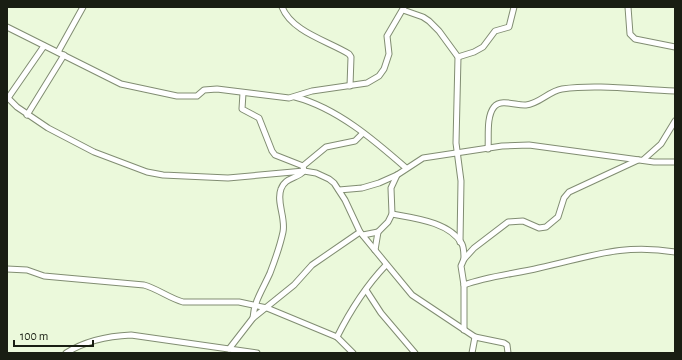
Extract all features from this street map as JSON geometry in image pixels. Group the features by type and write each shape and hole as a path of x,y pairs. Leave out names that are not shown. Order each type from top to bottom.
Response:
{"street":[{"path":"58,52 83,7"},
{"path":"282,7 288,17 308,33 349,54 351,57 350,86"},
{"path":"458,57 474,52 483,47 495,31 509,27 514,7"},
{"path":"628,7 630,34 635,39 675,47"},
{"path":"7,27 121,84 166,94 196,96 204,90 209,89 283,98 294,97 312,91 367,83 379,76 390,54 387,36 404,8 423,17 439,31 458,57 456,154 461,181 462,244 464,259 462,271 464,285 464,330"},
{"path":"44,46 8,98 42,125 94,152 121,163 163,175 228,178 304,168"},
{"path":"28,115 64,55"},
{"path":"488,149 489,120 493,108 497,104 526,105 560,90 579,88 675,91"},
{"path":"243,92 242,109 259,118 272,151 276,155 329,179 339,190 362,234 412,295 476,337 504,343 507,345 508,353"},
{"path":"294,97 307,100 351,123 362,134 406,168"},
{"path":"464,259 474,248 508,222 523,221 540,228 546,227 558,217 564,198 569,192 641,160 660,144 675,121"},
{"path":"253,318 254,305 269,274 284,229 284,217 280,190 288,179 301,175 304,168 326,147 355,141 362,134"},
{"path":"375,250 378,232 388,222 392,214 392,182 397,175 406,168 423,158 529,145 654,162 675,162"},
{"path":"339,190 362,188 397,175"},
{"path":"392,214 412,217 444,228 453,234 462,244 474,248"},
{"path":"229,349 253,318 294,285 312,265 362,234 378,232"},
{"path":"464,285 487,278 537,269 612,250 639,248 675,252"},
{"path":"337,337 374,278 386,265"},
{"path":"7,268 27,270 44,276 144,285 152,287 175,300 183,302 239,302 267,308 337,337 353,353"},
{"path":"366,290 381,313 415,353"},
{"path":"66,353 89,342 117,336 131,335 257,353"},
{"path":"472,353 476,337"}]}
